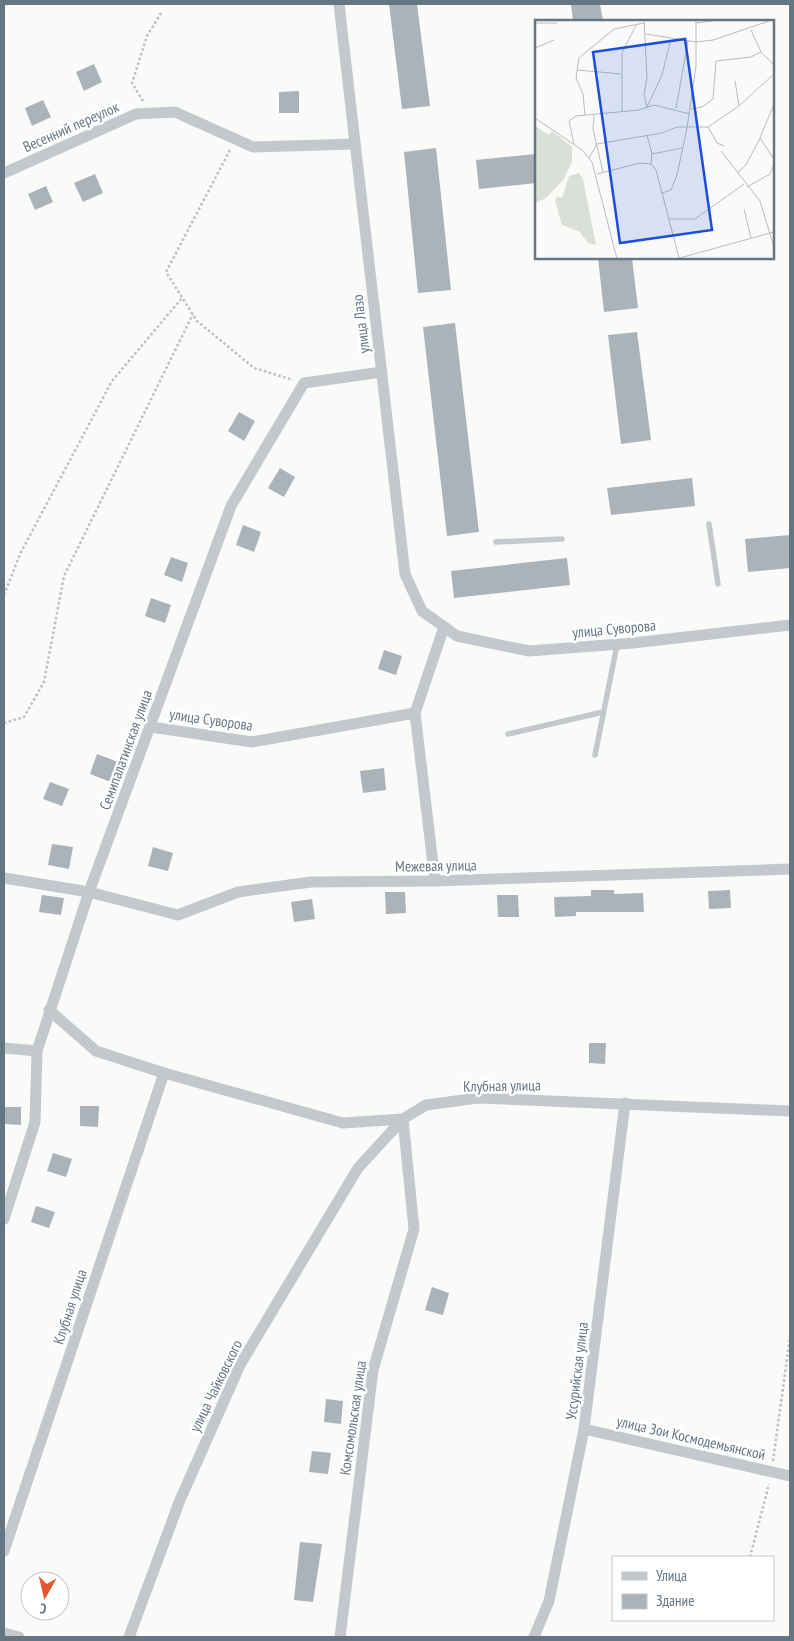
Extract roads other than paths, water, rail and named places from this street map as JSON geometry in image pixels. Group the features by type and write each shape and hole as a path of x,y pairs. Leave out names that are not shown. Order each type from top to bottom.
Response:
{"street":[{"name":"улица Лазо","path":"339,4 405,574 422,611 444,627"},
{"name":"Весенний переулок","path":"4,174 136,114 175,112 253,146 355,144"},
{"name":"Семипалатинская улица","path":"4,1219 35,1122 37,1051 49,1010 89,892 231,506 304,383 382,372"},
{"name":"улица Суворова","path":"444,627 456,636 529,651 617,644 790,625"},
{"path":"435,881 415,713 444,627"},
{"name":"улица Суворова","path":"151,726 252,742 415,713"},
{"name":"Межевая улица","path":"89,892 178,915 238,892 311,882 435,881 790,868"},
{"path":"4,878 89,892"},
{"name":"Клубная улица","path":"49,1010 96,1051 164,1073 343,1122 403,1118 426,1105 478,1098 790,1111"},
{"path":"4,1048 37,1051"},
{"name":"Клубная улица","path":"4,1551 164,1073"},
{"name":"Уссурийская улица","path":"534,1637 549,1601 584,1430 625,1103"},
{"name":"улица Чайковского","path":"129,1637 180,1500 240,1365 358,1168 403,1118"},
{"name":"Комсомольская улица","path":"340,1637 373,1370 414,1229 403,1118"},
{"name":"улица Зои Космодемьянской","path":"584,1430 790,1476"},
{"path":"4,1633 20,1637"}],"lane":[{"path":"709,524 718,584"},
{"path":"496,542 562,538"},
{"path":"595,755 617,644"},
{"path":"508,734 603,712"}]}
